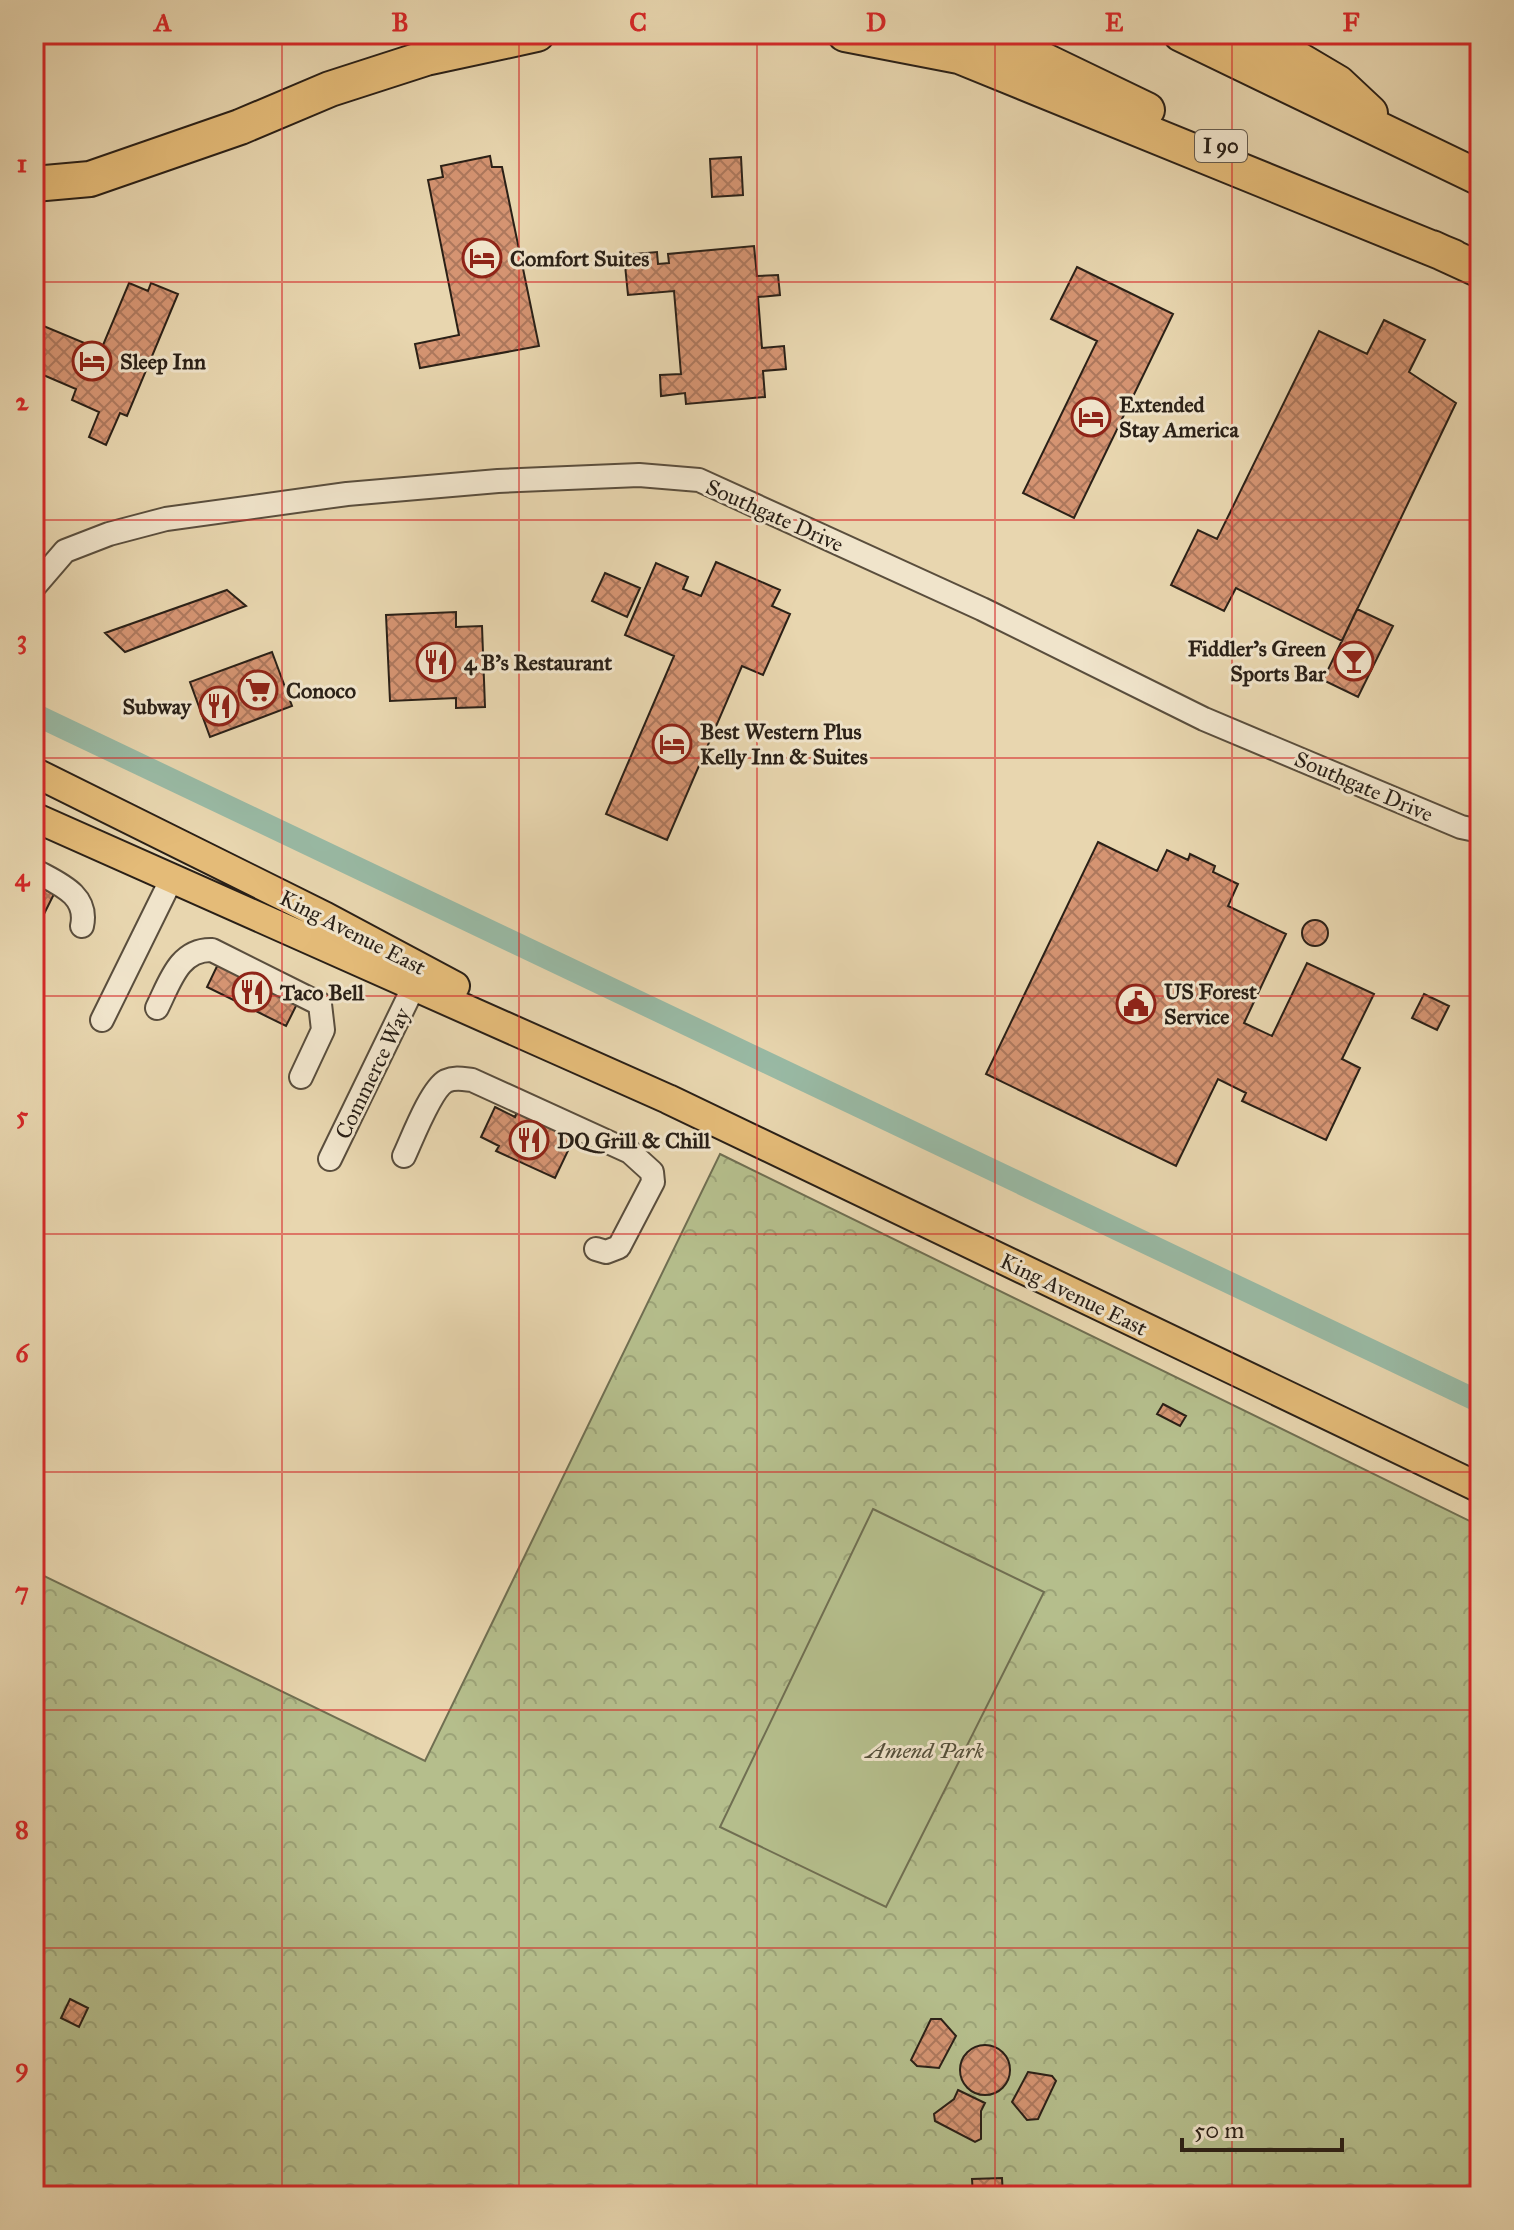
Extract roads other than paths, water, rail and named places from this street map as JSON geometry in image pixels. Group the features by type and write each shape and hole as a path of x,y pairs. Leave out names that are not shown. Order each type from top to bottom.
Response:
{"highway":[{"path":"34,184 90,179 412,62 537,34"},
{"path":"845,34 959,56 1466,264"},
{"name":"I 90","path":"989,34 1466,264"},
{"path":"1181,34 1480,178"},
{"path":"1255,34 1338,83 1393,136"}],"main road":[{"name":"King Avenue East","path":"34,772 326,917 668,1099"},
{"name":"King Avenue East","path":"34,817 668,1099 1480,1488"}],"street":[{"name":"Southgate Drive","path":"34,587 65,551 109,534 166,519 335,496 498,481 639,475 699,480 982,609 1204,719 1461,827 1480,831"},
{"path":"34,870 72,892 80,902 82,926"},
{"path":"102,1020 172,878"},
{"path":"157,1008 181,961 201,949 212,950 297,990 320,1004 324,1016 323,1030 301,1077"},
{"name":"Commerce Way","path":"330,1159 414,986"},
{"path":"404,1156 435,1093 442,1083 455,1079 472,1080 630,1152 652,1172 653,1182 619,1247 606,1252 596,1249"}],"waterway":[{"path":"34,714 1480,1402"}],"place":[{"name":"Comfort Suites","path":"482,258"},
{"name":"Sleep Inn","path":"92,361"},
{"name":"Extended Stay America","path":"1091,417"},
{"name":"Fiddler's Green Sports Bar","path":"1354,661"},
{"name":"4 B's Restaurant","path":"436,662"},
{"name":"Conoco","path":"258,690"},
{"name":"Subway","path":"219,706"},
{"name":"Best Western Plus Kelly Inn & Suites","path":"672,744"},
{"name":"Taco Bell","path":"252,992"},
{"name":"US Forest Service","path":"1136,1004"},
{"name":"DQ Grill & Chill","path":"529,1140"}],"park label":[{"name":"Amend Park","path":"925,1750"}]}
